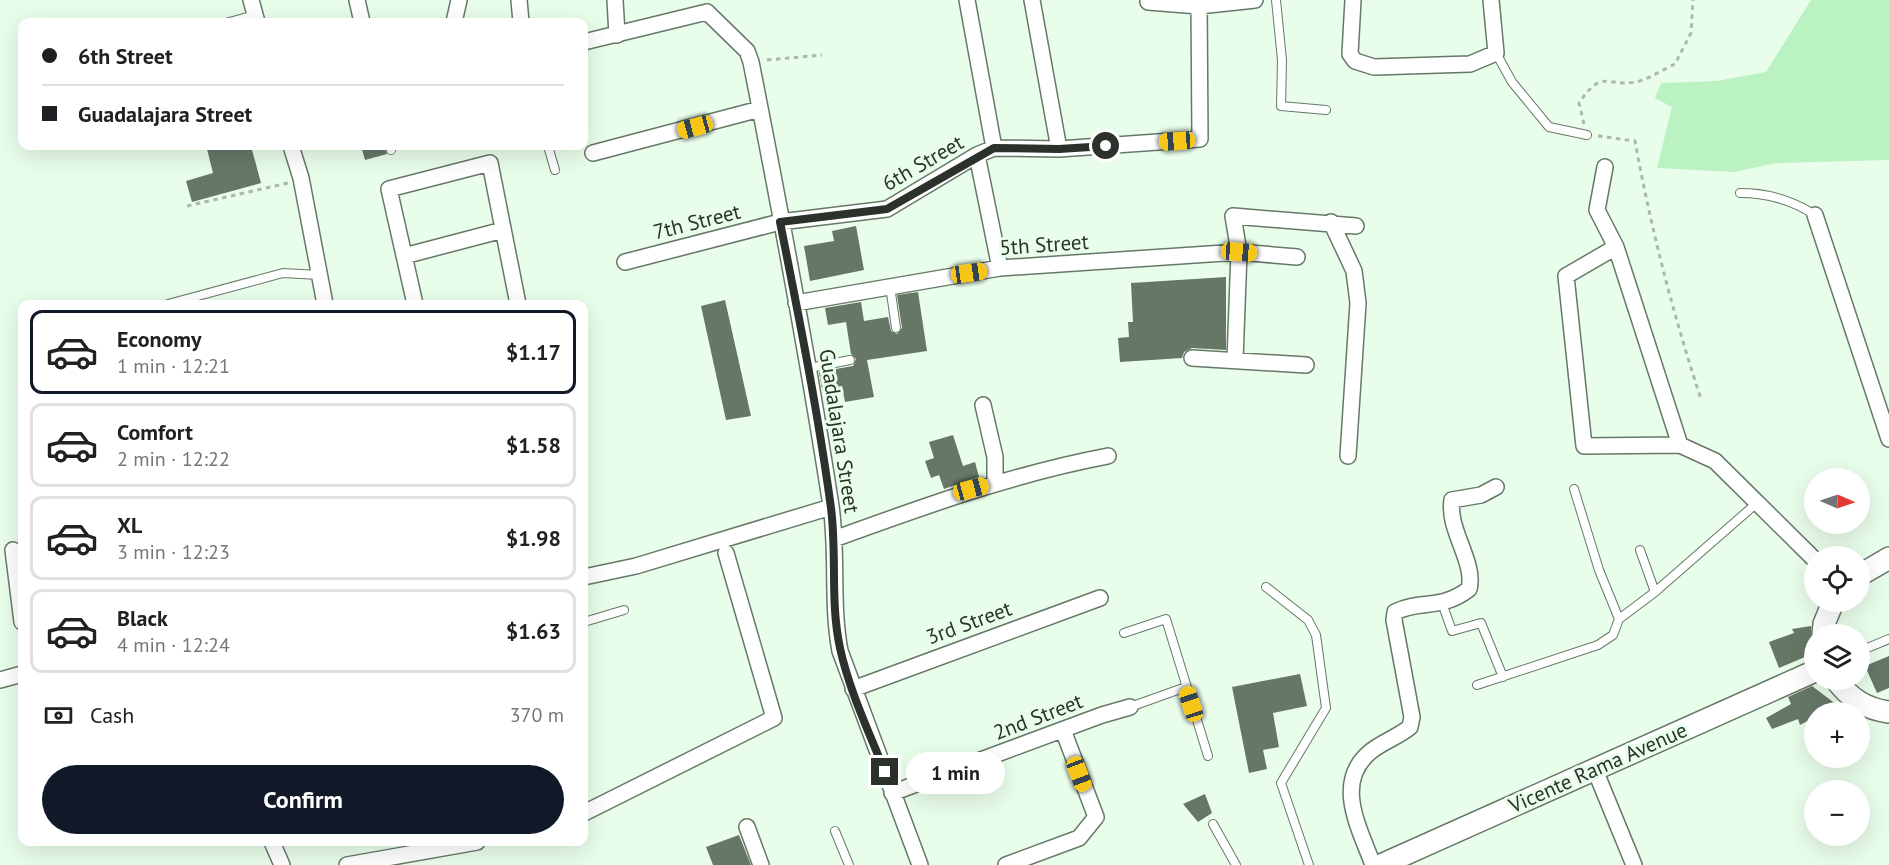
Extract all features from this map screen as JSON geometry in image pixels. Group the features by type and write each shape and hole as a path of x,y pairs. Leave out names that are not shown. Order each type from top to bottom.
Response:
{"main road":[{"path":"1870,569 1889,558"},
{"name":"Vicente Rama Avenue","path":"1384,864 1804,676"},
{"path":"1846,690 1857,702 1872,710 1889,712"}],"street":[{"path":"357,0 361,18"},
{"path":"455,18 459,0"},
{"path":"519,0 521,18"},
{"path":"615,0 617,35"},
{"path":"967,0 994,148"},
{"path":"1032,0 1059,149"},
{"path":"1148,2 1199,3 1255,0"},
{"path":"1353,0 1350,54 1355,61 1364,65 1453,65 1470,63 1496,53 1491,0"},
{"name":"6th Street","path":"780,222 887,209 977,155 994,148 1059,149 1200,139 1199,3"},
{"path":"588,41 617,35 705,6"},
{"name":"Guadalajara Street","path":"705,6 747,51 751,62 809,368 831,507 834,539 835,620 840,651 920,865"},
{"path":"593,153 760,109"},
{"path":"292,150 301,178 324,300"},
{"path":"977,155 1000,268"},
{"path":"414,300 389,189 489,163 517,300"},
{"path":"1605,167 1597,210 1616,247 1680,445"},
{"path":"1815,215 1889,438"},
{"path":"1235,360 1239,252 1233,216 1331,222 1356,226"},
{"name":"7th Street","path":"625,262 780,222"},
{"path":"1331,222 1354,271 1358,303 1347,456"},
{"path":"404,256 503,230"},
{"path":"1616,247 1566,276 1584,446 1680,445 1715,461 1804,549"},
{"name":"5th Street","path":"796,303 1000,268 1239,252 1297,257"},
{"path":"1192,358 1306,365"},
{"path":"983,405 995,457 996,483"},
{"path":"834,539 996,483 1051,467 1108,456"},
{"path":"1384,864 1351,802 1350,782 1369,753 1410,727 1412,717 1394,620 1395,612 1411,606 1442,603 1460,596 1469,589 1470,584 1452,520 1452,500 1481,495 1496,487"},
{"path":"588,576 636,566 831,507"},
{"path":"13,550 18,590"},
{"path":"588,811 774,718 726,553"},
{"name":"3rd Street","path":"853,689 1100,598"},
{"path":"0,680 18,675"},
{"name":"2nd Street","path":"892,793 1131,707"},
{"path":"1006,865 1079,838 1096,817 1063,730"},
{"path":"1595,770 1634,865"},
{"path":"747,827 761,865"},
{"path":"274,846 282,865"},
{"path":"347,865 408,848 431,846"}],"lane":[{"path":"1276,0 1282,60 1281,106 1326,110"},
{"path":"239,18 254,12"},
{"path":"1496,53 1512,82 1549,127 1587,135"},
{"path":"549,150 555,170"},
{"path":"1740,193 1764,193 1800,205 1815,215"},
{"path":"183,300 282,273 319,275"},
{"path":"890,286 897,328"},
{"path":"809,368 850,360"},
{"path":"1574,489 1599,570 1618,619"},
{"path":"1477,685 1598,645 1613,635 1618,619 1655,592 1758,502"},
{"path":"1640,550 1655,592"},
{"path":"1266,587 1308,620 1316,635 1322,665 1326,708 1281,783 1309,865"},
{"path":"1442,603 1452,631 1481,623 1503,677"},
{"path":"588,621 624,610"},
{"path":"1124,633 1166,619 1208,756"},
{"path":"1870,647 1889,639"},
{"path":"1131,707 1186,687"},
{"path":"1213,824 1236,865"},
{"path":"835,831 849,865"}],"path":[{"path":"1693,0 1691,33 1676,64 1636,82 1607,79 1589,88 1579,104 1587,135 1635,141 1654,238 1675,318 1701,399"},
{"path":"751,62 822,55"},
{"path":"187,206 283,185 301,178"}],"green space":[{"path":"1811,0 1889,0 1889,160 1776,163 1734,172 1657,168 1672,107 1655,98 1661,83 1717,81 1766,72"}],"building":[{"path":"207,150 252,150 261,183 192,202 186,181 213,173"},
{"path":"362,150 386,150 387,154 365,160"},
{"path":"856,226 864,270 810,281 804,246 834,241 832,231"},
{"path":"1226,277 1226,350 1192,348 1184,352 1182,358 1120,362 1118,338 1129,337 1128,322 1133,322 1131,283"},
{"path":"918,292 927,351 867,360 874,397 845,402 842,386 822,389 819,372 853,366 856,359 851,354 846,322 828,325 825,308 861,302 864,321 888,317 891,331 897,334 902,328 897,295"},
{"path":"725,300 751,416 726,420 701,306"},
{"path":"953,435 963,466 975,462 979,477 944,489 939,475 931,478 925,461 934,458 929,442"},
{"path":"1804,627 1804,657 1779,668 1769,642 1794,633 1792,629"},
{"path":"1889,656 1889,688 1877,693 1870,677 1870,664"},
{"path":"1300,674 1307,706 1273,713 1279,747 1263,750 1267,769 1249,773 1232,687"},
{"path":"1804,690 1817,690 1833,702 1804,702 1804,723 1800,725 1798,719 1772,729 1766,718 1791,704 1788,697"},
{"path":"1205,794 1212,813 1198,822 1183,804"},
{"path":"739,835 751,865 713,865 706,847"}],"route":[{"path":"885,772 840,651 835,620 834,539 831,507 809,368 780,222 887,209 977,155 994,148 1059,149 1106,146"}]}
